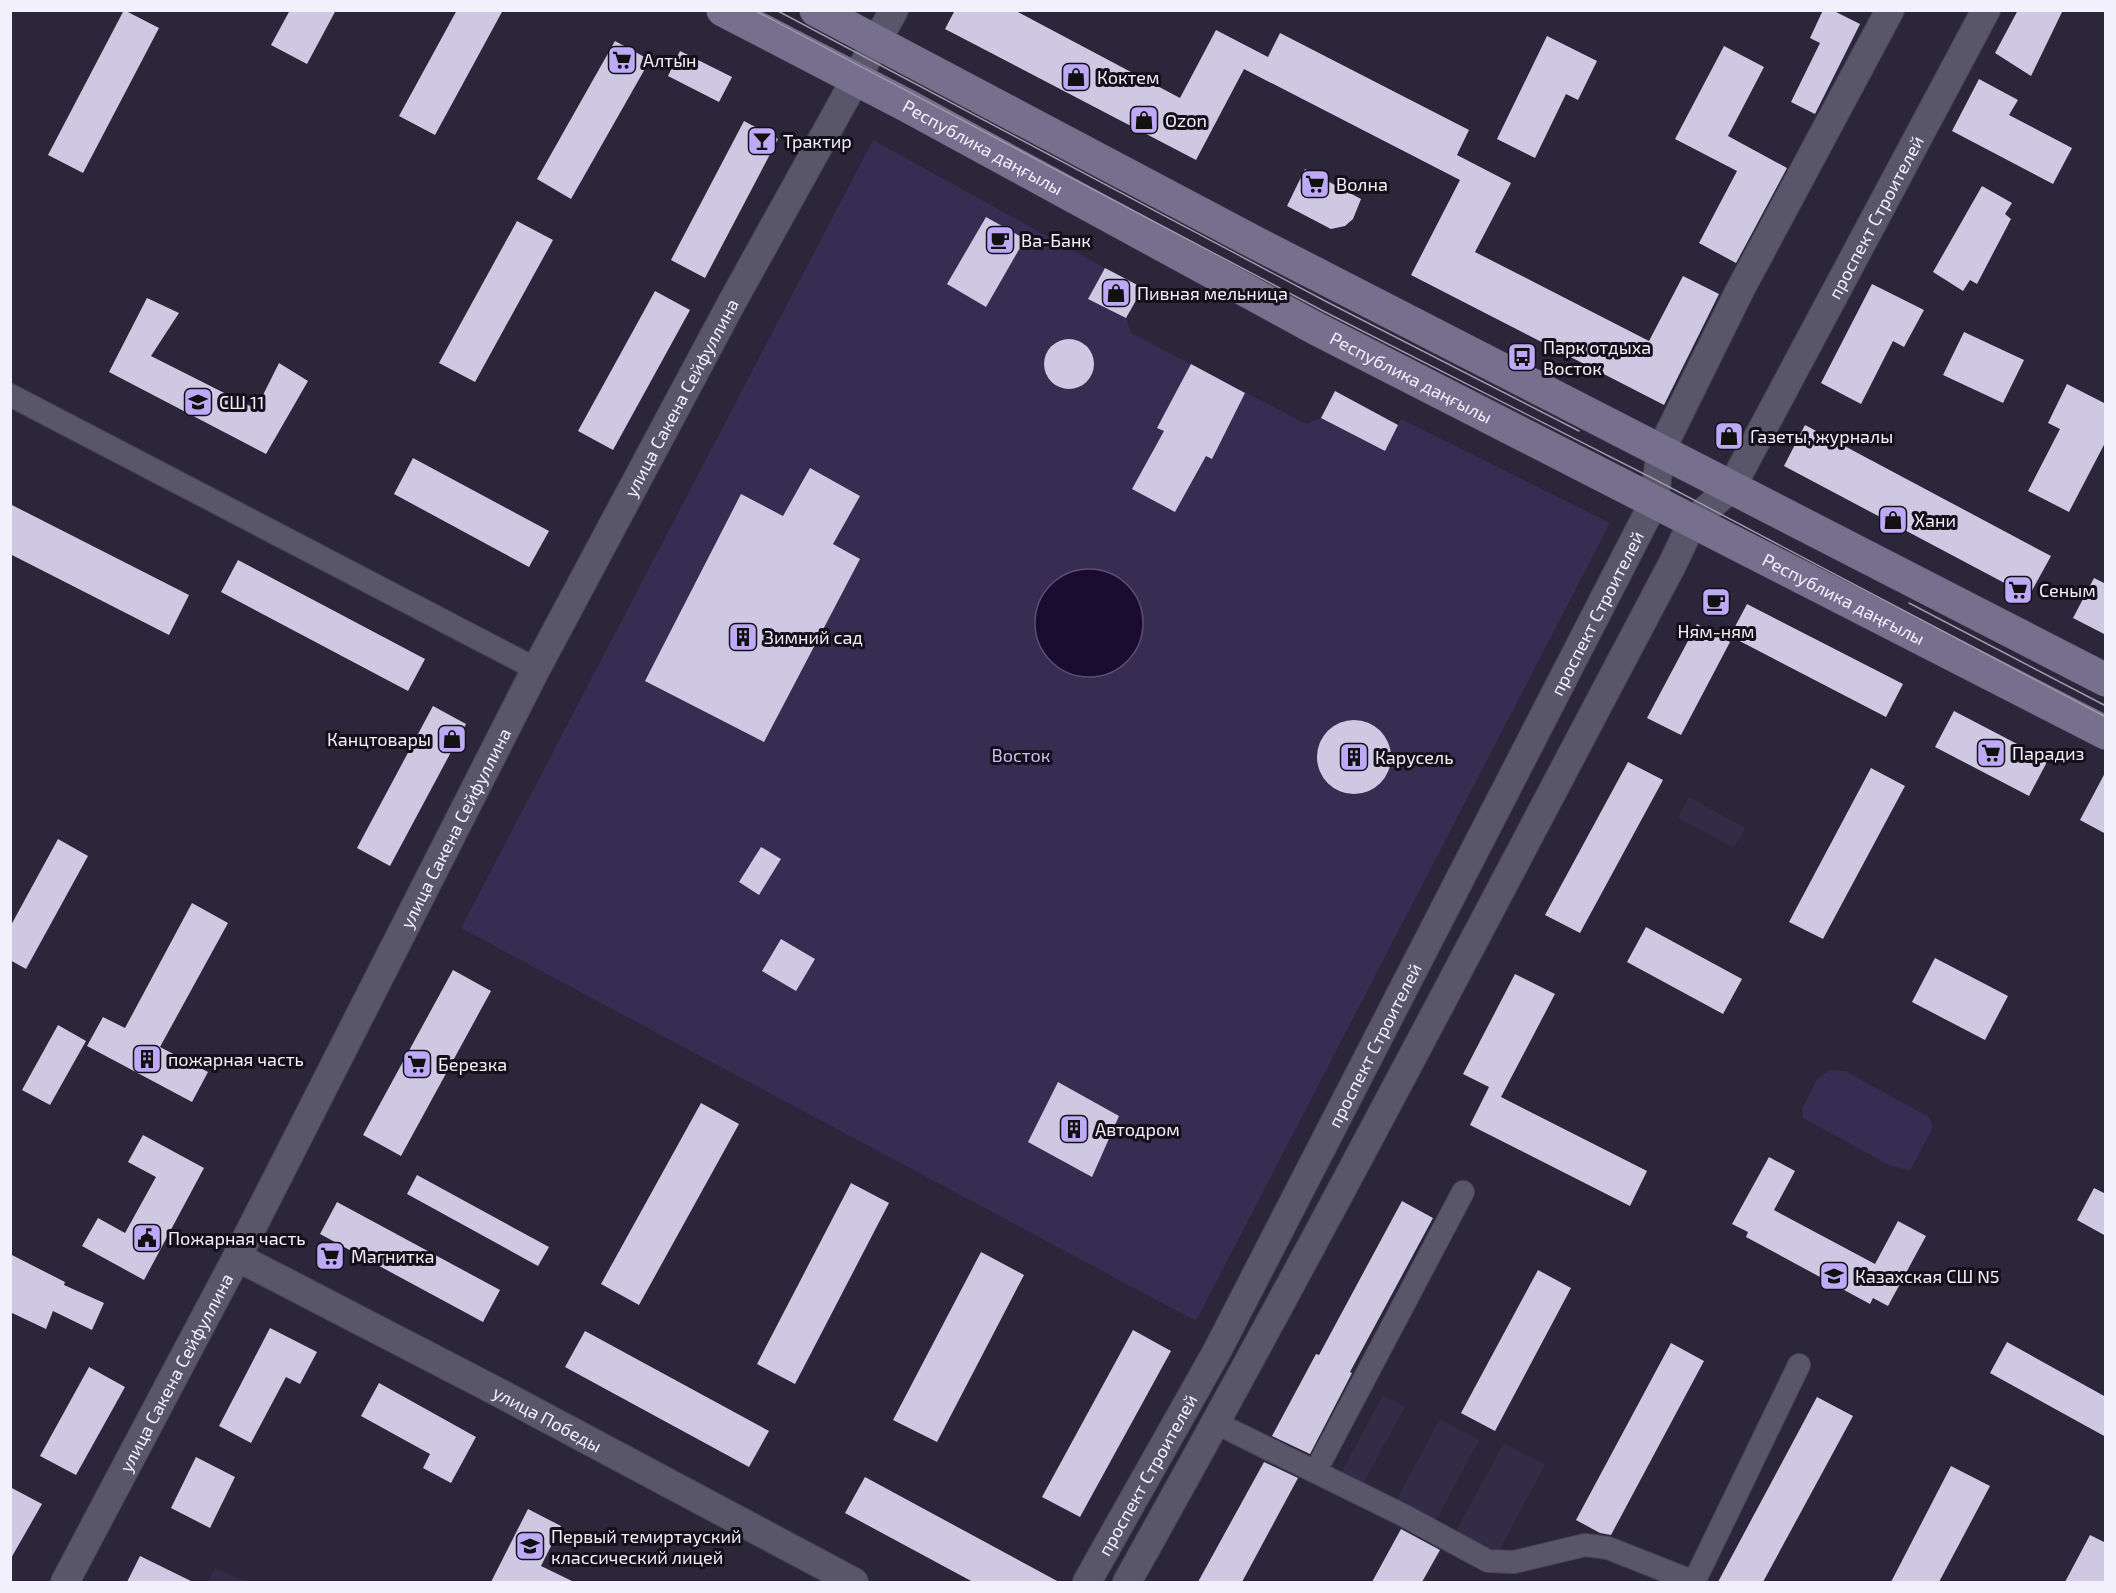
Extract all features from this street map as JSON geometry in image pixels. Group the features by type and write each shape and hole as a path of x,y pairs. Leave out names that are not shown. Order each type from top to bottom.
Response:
{"main road":[{"name":"Республика даңғылы","path":"723,10 1036,175 1315,328 2106,733"},
{"path":"816,10 1256,243 2106,680"}],"street":[{"path":"878,42 894,10"},
{"path":"1654,502 1660,450 1740,290 1890,10"},
{"name":"проспект Строителей","path":"1731,488 1986,10"},
{"name":"улица Сакена Сейфуллина","path":"65,1582 237,1257 536,669 731,304 878,42"},
{"path":"10,395 536,669"},
{"path":"1693,522 1731,488"},
{"name":"проспект Строителей","path":"1087,1582 1216,1353 1654,502"},
{"name":"проспект Строителей","path":"1127,1582 1216,1423 1372,1133 1693,522"},
{"path":"1322,1459 1463,1192"},
{"name":"улица Победы","path":"237,1257 492,1389 854,1582"},
{"path":"1216,1423 1403,1515 1488,1561 1514,1562 1585,1545 1608,1548 1694,1582 1799,1365"}],"shaded area":[{"path":"1089,569 1110,573 1127,585 1139,602 1143,623 1139,644 1127,661 1110,673 1089,677 1068,673 1051,661 1039,644 1035,623 1039,602 1051,585 1068,573"},
{"path":"1689,797 1745,828 1734,848 1678,818"},
{"path":"1383,1395 1405,1407 1359,1491 1338,1479"},
{"path":"1440,1419 1479,1440 1435,1522 1396,1501"},
{"path":"1504,1443 1545,1465 1494,1560 1452,1538"},
{"path":"215,1568 247,1582 208,1582"}],"green space":[{"name":"Восток","path":"873,140 1105,268 1089,299 1126,318 1131,333 1306,424 1321,418 1384,451 1401,419 1610,523 1196,1321 461,928"},
{"path":"1830,1070 1845,1071 1929,1117 1933,1127 1910,1171 1889,1165 1803,1118 1802,1109 1817,1079"}],"building":[{"path":"124,10 159,28 83,173 48,155"},
{"path":"290,10 336,10 307,64 271,45"},
{"path":"457,10 503,10 435,135 399,116"},
{"path":"955,10 1014,10 1180,98 1216,30 1268,57 1280,33 1469,130 1457,155 1511,183 1475,252 1649,341 1683,276 1719,294 1664,405 1411,275 1460,180 1244,69 1196,160 945,29"},
{"path":"1823,10 1832,10 1860,24 1815,114 1791,102 1820,43 1810,38"},
{"path":"2018,10 2063,10 2031,76 1995,53"},
{"path":"1547,36 1597,61 1578,100 1566,94 1535,158 1497,139"},
{"path":"615,41 650,60 571,199 537,179"},
{"path":"1724,46 1764,67 1728,136 1787,168 1736,263 1699,243 1737,171 1675,139"},
{"path":"680,51 732,77 719,102 668,76"},
{"path":"1979,79 2018,100 2009,115 2072,148 2053,184 1952,131"},
{"path":"744,121 778,139 705,278 671,260"},
{"name":"Волна","path":"1305,169 1361,199 1353,219 1345,226 1331,229 1287,206"},
{"path":"1982,186 2012,203 2005,214 2011,219 1977,284 1970,280 1963,291 1933,272"},
{"path":"986,217 1025,239 986,307 947,284"},
{"path":"517,221 553,240 475,382 439,363"},
{"name":"Пивная мельница","path":"1105,268 1143,288 1126,318 1088,299"},
{"path":"1872,284 1924,310 1904,347 1893,341 1861,404 1821,383"},
{"path":"655,291 690,310 613,450 578,431"},
{"path":"147,298 179,313 151,356 256,409 279,363 308,381 266,454 109,372"},
{"path":"1964,332 2024,360 2003,403 1943,375"},
{"path":"1069,339 1087,346 1094,364 1087,382 1069,389 1051,382 1044,364 1051,346"},
{"path":"1191,364 1245,393 1212,459 1206,456 1175,512 1132,489 1164,431 1157,428"},
{"path":"2067,384 2106,404 2106,441 2069,512 2028,491 2060,429 2048,423"},
{"path":"1335,391 1398,425 1385,451 1321,418"},
{"path":"1805,425 2051,556 2029,596 1784,466"},
{"path":"413,458 549,531 529,567 394,494"},
{"name":"Зимний сад","path":"810,468 860,496 833,544 860,559 764,742 645,681 741,494 783,516"},
{"path":"10,504 189,595 169,635 10,554"},
{"path":"238,560 425,659 408,691 221,592"},
{"path":"2094,578 2106,584 2106,635 2073,618"},
{"path":"1747,604 1903,684 1886,717 1730,636"},
{"path":"1697,624 1730,642 1681,735 1647,718"},
{"path":"433,706 466,724 390,866 357,848"},
{"name":"Парадиз","path":"1954,711 2048,760 2029,796 1935,747"},
{"name":"Карусель","path":"1347,720 1361,720 1375,726 1385,736 1391,750 1389,771 1375,788 1361,794 1347,794 1333,788 1323,778 1317,764 1317,750 1323,736 1333,726"},
{"path":"1628,762 1663,780 1580,933 1545,915"},
{"path":"1871,768 1905,786 1823,939 1789,922"},
{"path":"2106,771 2106,834 2080,820"},
{"path":"58,839 88,856 26,969 10,960 10,927"},
{"path":"761,847 781,859 759,895 739,882"},
{"path":"192,903 228,923 160,1047 208,1072 192,1102 87,1046 103,1017 125,1028"},
{"path":"1646,927 1742,979 1723,1014 1627,962"},
{"path":"781,939 815,959 796,991 762,971"},
{"path":"1935,958 2008,996 1985,1040 1912,1002"},
{"path":"453,970 491,991 401,1156 363,1135"},
{"path":"1515,974 1555,994 1501,1097 1647,1171 1630,1206 1470,1125 1489,1087 1463,1074"},
{"path":"58,1025 86,1041 50,1105 22,1090"},
{"name":"Автодром","path":"1058,1082 1119,1116 1092,1177 1028,1142"},
{"path":"701,1103 739,1124 639,1305 601,1284"},
{"path":"143,1135 204,1168 144,1280 82,1246 98,1218 125,1233 156,1177 128,1162"},
{"path":"1769,1157 1795,1171 1774,1210 1875,1264 1898,1221 1926,1236 1888,1306 1873,1298 1870,1304 1746,1237 1748,1232 1732,1224"},
{"path":"417,1175 549,1247 538,1266 407,1194"},
{"path":"851,1183 889,1203 795,1384 757,1364"},
{"path":"2094,1188 2106,1194 2106,1236 2077,1220"},
{"path":"1402,1201 1433,1218 1350,1372 1352,1373 1310,1454 1272,1436 1316,1354 1319,1355"},
{"path":"337,1202 500,1290 483,1322 320,1234"},
{"path":"981,1252 1024,1275 937,1442 893,1420"},
{"path":"10,1254 65,1282 64,1285 104,1303 92,1330 53,1311 46,1329 10,1312"},
{"path":"1538,1270 1571,1288 1495,1431 1461,1413"},
{"path":"270,1328 317,1352 300,1384 286,1377 251,1443 219,1426"},
{"path":"1133,1330 1171,1351 1080,1517 1042,1497"},
{"path":"585,1331 769,1431 749,1467 565,1367"},
{"path":"2007,1342 2106,1397 2106,1437 1990,1373"},
{"path":"1671,1343 1704,1361 1611,1535 1600,1533 1576,1520"},
{"path":"89,1367 125,1387 76,1475 40,1456"},
{"path":"379,1383 476,1437 451,1483 423,1468 430,1454 361,1416"},
{"path":"1817,1397 1853,1416 1763,1582 1718,1582"},
{"path":"196,1457 235,1477 210,1528 171,1508"},
{"path":"1264,1462 1298,1478 1242,1582 1198,1582"},
{"path":"1951,1466 1990,1486 1939,1582 1891,1582"},
{"path":"865,1477 1059,1582 973,1582 845,1513"},
{"path":"10,1487 42,1504 10,1560"},
{"name":"Первый темиртауский классический лицей","path":"528,1509 561,1526 541,1566 574,1582 491,1582"},
{"path":"1401,1529 1440,1550 1422,1582 1372,1582"},
{"path":"2090,1535 2106,1543 2106,1582 2065,1582"},
{"path":"140,1556 193,1582 127,1582"}],"tram line":[{"path":"754,10 1325,312 1656,480 2106,717"},
{"path":"776,10 1329,303 1579,431"},
{"path":"1909,603 2106,706"}],"place":[{"name":"Алтын","path":"622,60"},
{"name":"Коктем","path":"1076,77"},
{"name":"Ozon","path":"1144,120"},
{"name":"Трактир","path":"762,141"},
{"name":"Волна","path":"1315,184"},
{"name":"Ва-Банк","path":"1000,240"},
{"name":"Пивная мельница","path":"1116,293"},
{"name":"Парк отдыха Восток","path":"1522,357"},
{"name":"СШ 11","path":"198,402"},
{"name":"Газеты, журналы","path":"1729,436"},
{"name":"Хани","path":"1893,520"},
{"name":"Сеным","path":"2018,590"},
{"name":"Ням-ням","path":"1716,602"},
{"name":"Зимний сад","path":"743,637"},
{"name":"Канцтовары","path":"452,739"},
{"name":"Парадиз","path":"1991,753"},
{"name":"Карусель","path":"1354,757"},
{"name":"пожарная часть","path":"147,1059"},
{"name":"Березка","path":"417,1064"},
{"name":"Автодром","path":"1074,1129"},
{"name":"Пожарная часть","path":"147,1238"},
{"name":"Магнитка","path":"330,1256"},
{"name":"Казахская СШ N5","path":"1834,1276"},
{"name":"Первый темиртауский классический лицей","path":"530,1546"}]}
